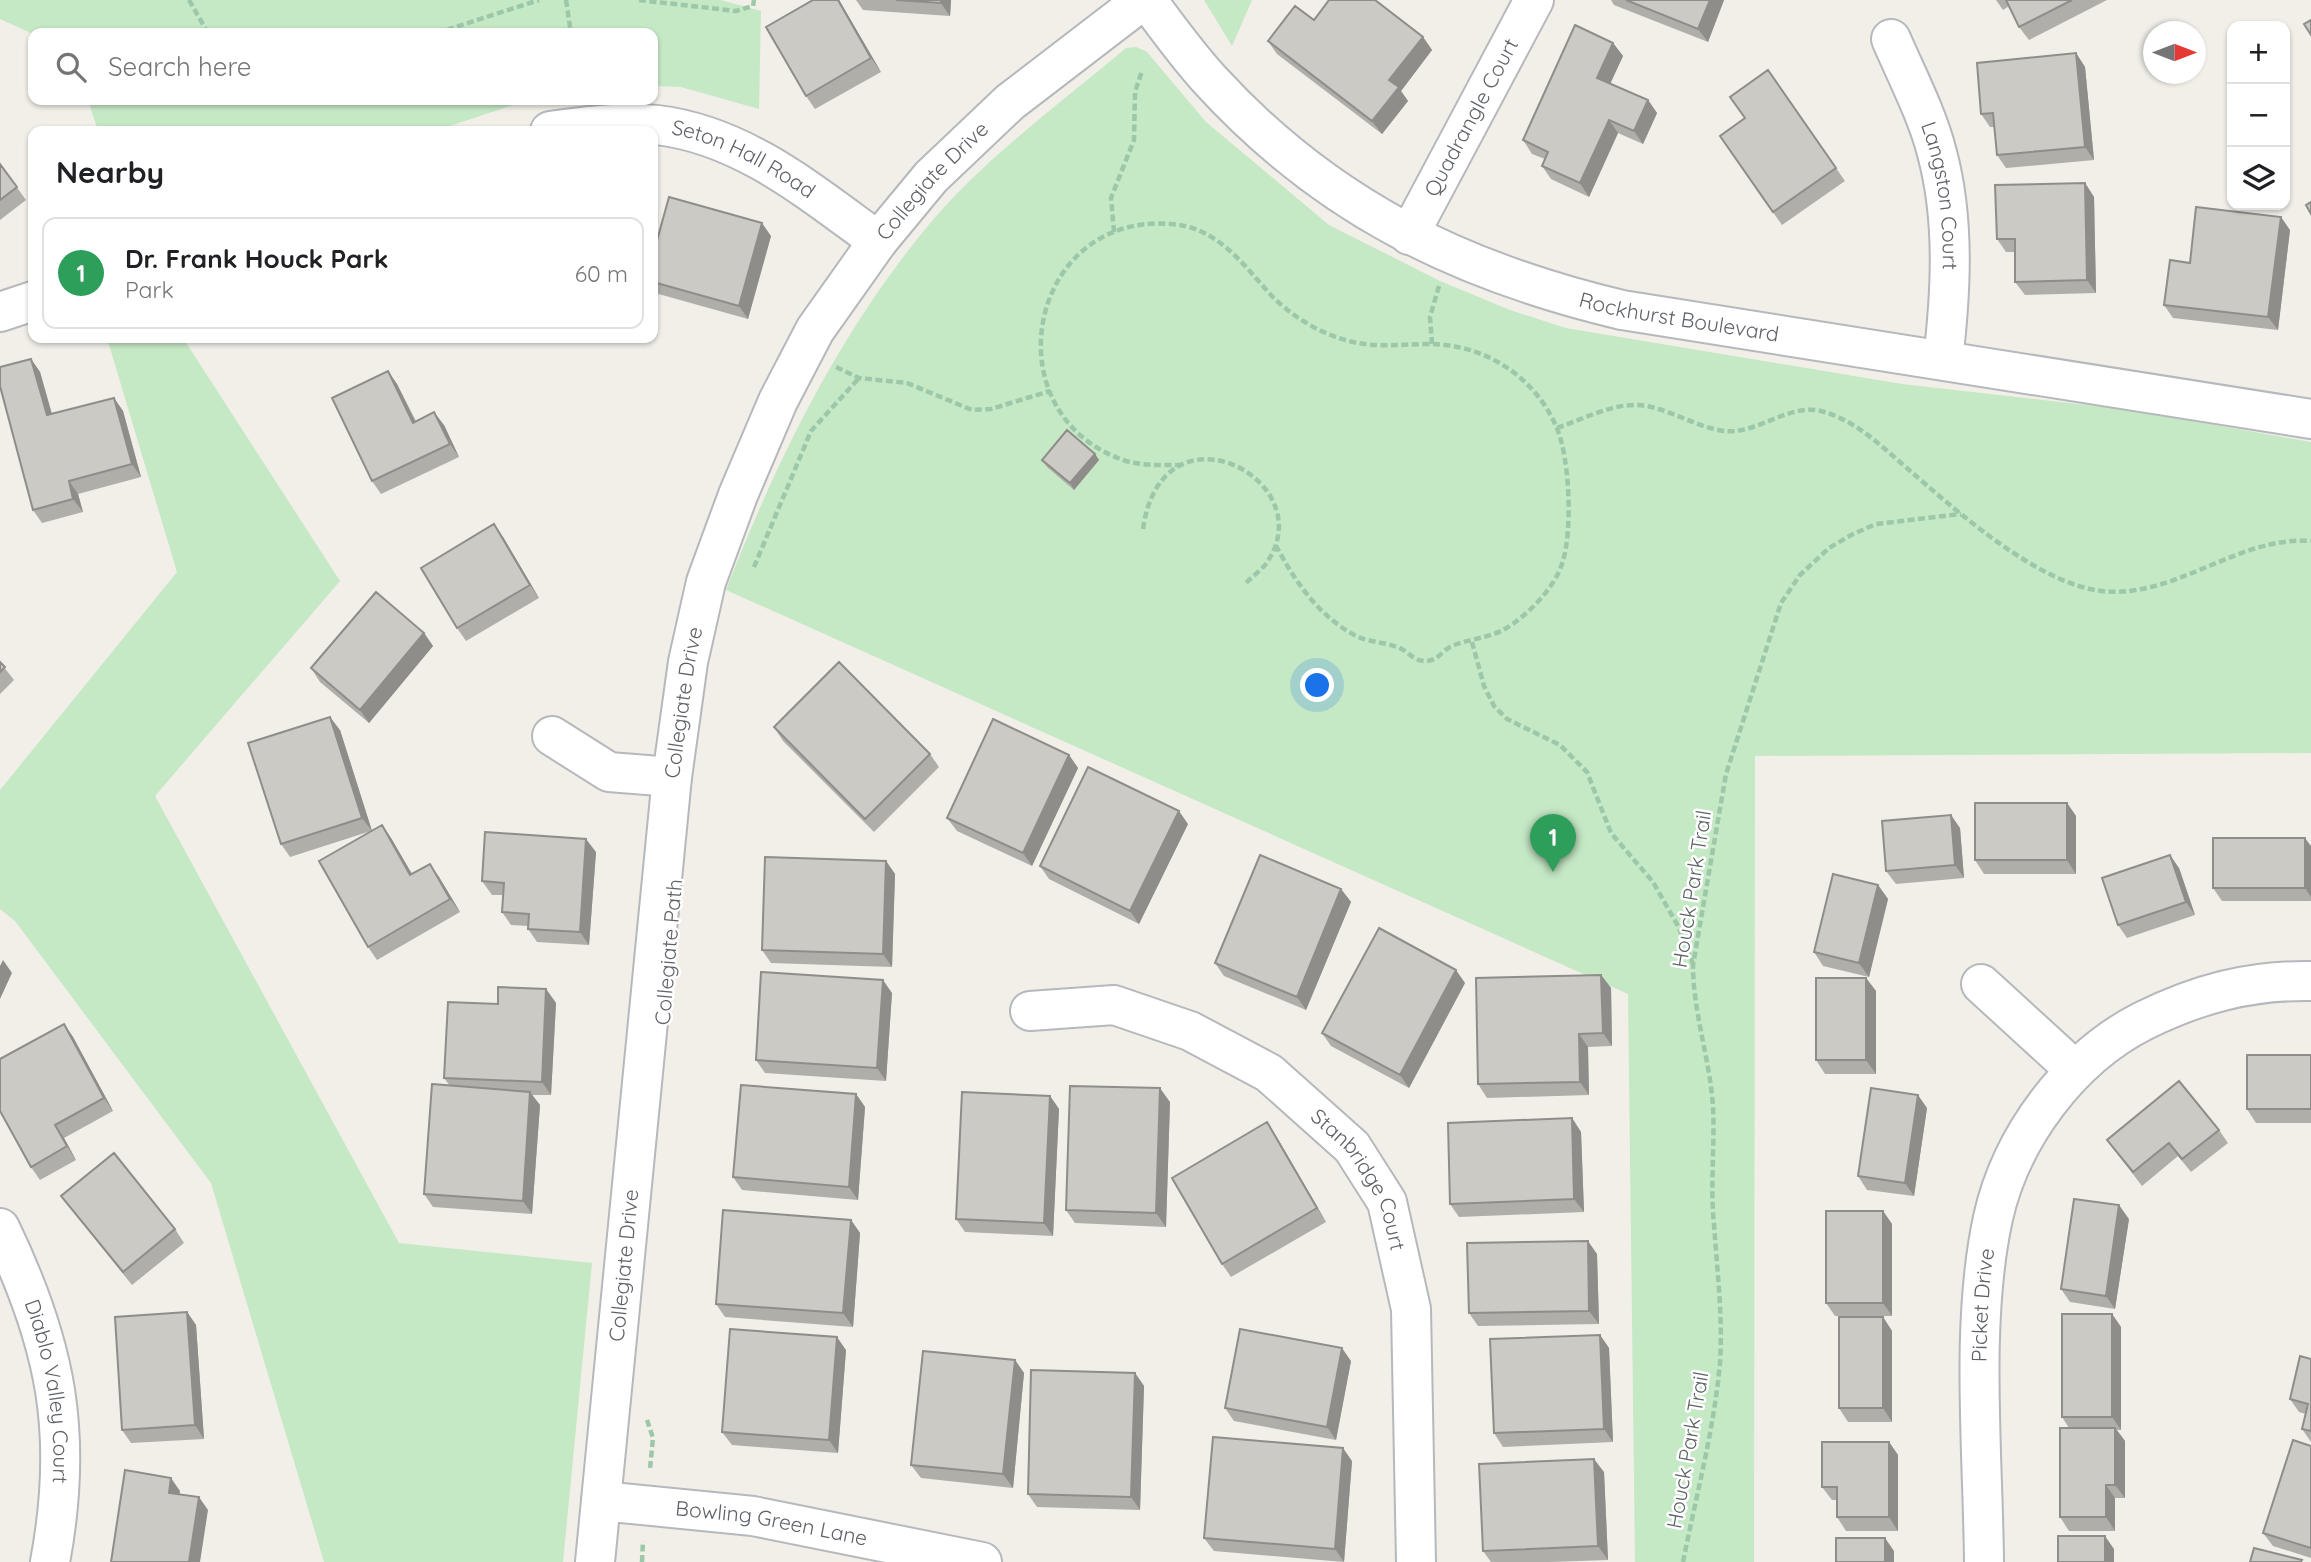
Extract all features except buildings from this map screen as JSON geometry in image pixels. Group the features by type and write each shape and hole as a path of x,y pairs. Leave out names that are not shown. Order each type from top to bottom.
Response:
{"street":[{"name":"Rockhurst Boulevard","path":"1145,0 1210,80 1273,141 1329,186 1409,235 1524,284 1622,310 2311,419"},
{"name":"Collegiate Drive","path":"595,1562 672,777 688,662 706,582 743,483 778,401 816,330 878,241 931,177 1010,102 1145,0"},
{"name":"Quadrangle Court","path":"1409,235 1534,0"},
{"name":"Langston Court","path":"1891,38 1937,152 1946,204 1949,308 1943,360"},
{"name":"Seton Hall Road","path":"589,126 657,125 706,135 752,154 797,181 878,241"},
{"path":"0,312 28,303"},
{"path":"552,736 609,772 672,777"},
{"name":"Picket Drive","path":"1984,1562 1981,1324 1984,1270 1994,1215 2020,1149 2041,1113 2075,1070 2118,1034 2185,1000 2234,986 2311,981"},
{"path":"1981,984 2075,1070"},
{"name":"Stanbridge Court","path":"1030,1011 1114,1005 1190,1031 1269,1073 1352,1147 1387,1202 1411,1309 1416,1562"},
{"name":"Diablo Valley Court","path":"0,1228 27,1283 48,1346 59,1406 62,1459 58,1518 50,1562"},
{"name":"Bowling Green Lane","path":"601,1501 753,1516 982,1562"}],"path":[{"path":"189,0 205,28"},
{"path":"452,28 539,0"},
{"path":"566,0 570,28"},
{"path":"639,0 736,11 753,6 754,0"},
{"path":"1114,232 1111,198 1134,140 1135,92 1142,71"},
{"path":"1245,583 1266,564 1275,544 1277,522 1272,500 1250,472 1229,462 1206,459 1182,465 1129,462 1096,447 1072,425 1050,391 1042,367 1039,335 1056,281 1072,263 1114,232 1144,225 1173,224 1198,231 1223,244 1243,261 1272,296 1322,333 1385,347 1432,344 1467,348 1493,359 1536,391 1558,428 1567,480 1567,541 1562,565 1550,586 1521,616 1504,629 1472,642 1450,647 1438,658 1425,662 1412,658 1402,648 1359,638 1314,604 1300,587 1275,544"},
{"path":"1432,344 1430,317 1440,285"},
{"path":"804,351 859,378 907,383 972,410 991,409 1050,391"},
{"path":"752,570 811,431 859,378"},
{"path":"1558,428 1617,407 1640,405 1697,426 1728,432 1790,414 1818,410 1854,424 1961,514 2048,573 2084,587 2118,591 2156,587 2263,545 2294,540 2311,541"},
{"path":"1143,528 1146,505 1155,487 1182,465"},
{"name":"Houck Park Trail","path":"1683,1562 1711,1425 1720,1362 1719,1268 1713,1223 1713,1109 1710,1075 1693,991 1693,965 1727,774 1781,603 1800,575 1829,548 1876,524 1961,514"},
{"path":"1472,642 1484,686 1494,706 1507,719 1560,746 1587,772 1611,833 1653,882 1678,926 1693,965"},
{"path":"642,1562 653,1438 646,1417"}],"green space":[{"path":"0,0 721,0 761,11 759,109 681,87 658,86 658,28 28,28 28,32 0,19"},
{"path":"1204,0 1252,0 1232,46"},
{"path":"1136,47 1147,52 1206,122 1329,225 1440,281 1510,310 1566,328 1902,384 2131,410 2311,442 2311,753 1755,756 1754,1562 1635,1562 1628,994 726,590 765,496 810,404 835,359 891,274 922,233 968,182 1126,48"},
{"path":"90,105 513,105 450,126 96,126"},
{"path":"108,343 186,343 340,581 155,796 399,1243 592,1263 563,1562 324,1562 211,1183 15,921 0,909 0,790 177,572"}],"place":[{"name":"Dr. Frank Houck Park","path":"1553,872"}]}
